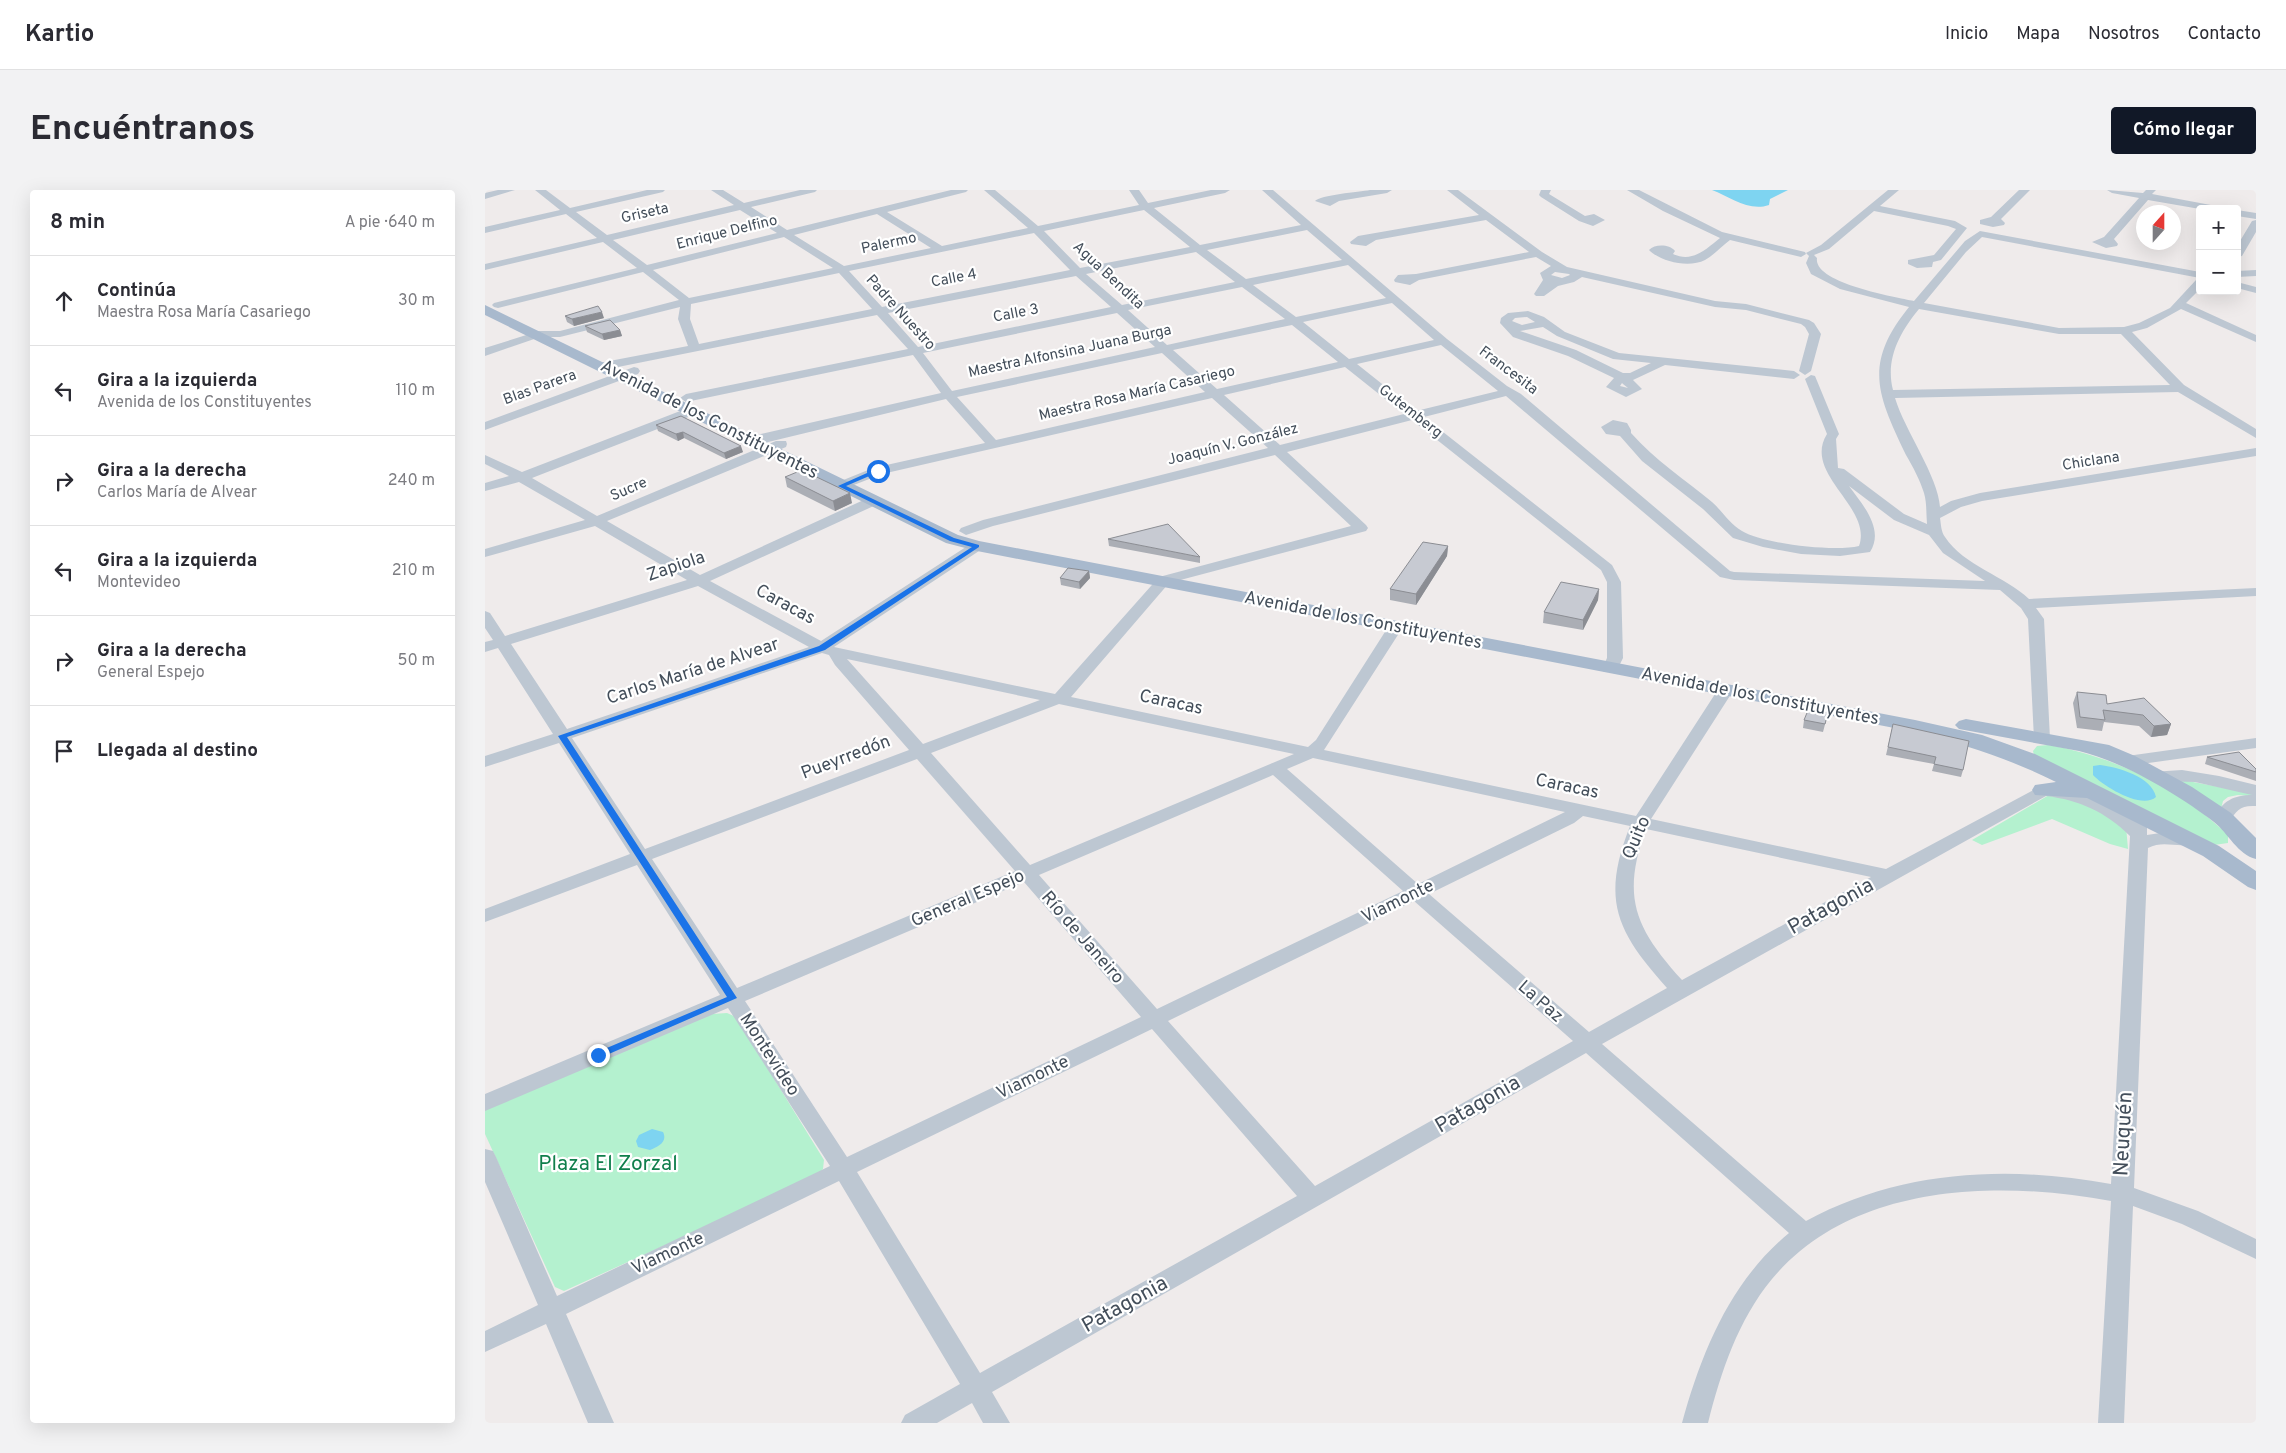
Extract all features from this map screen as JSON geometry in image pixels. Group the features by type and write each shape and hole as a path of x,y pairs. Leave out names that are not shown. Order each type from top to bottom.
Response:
{"main road":[{"name":"Avenida de los Constituyentes","path":"489,304 560,334 619,369"},
{"name":"Avenida de los Constituyentes","path":"489,304 539,334 619,369 847,483 966,531 989,538 1395,627 1613,663 2101,750 2157,776 2223,818 2248,844"},
{"name":"Avenida de los Constituyentes","path":"847,483 873,501 952,539 977,546 1170,578 1613,663 1725,690 1957,735 1988,744 2039,773 2095,794 2137,831 2185,840 2211,851 2256,882"},
{"path":"2039,773 2022,749 2028,741 2042,739"},
{"path":"2211,851 2232,853 2242,843 2248,844"}],"street":[{"path":"485,196 510,190"},
{"path":"540,190 680,295 685,302 684,319 694,347"},
{"path":"485,230 660,190"},
{"name":"Padre Nuestro","path":"717,190 841,269 877,311 915,350 949,394 993,444"},
{"name":"Griseta","path":"485,267 812,190"},
{"name":"Enrique Delfino","path":"489,304 645,269 963,190"},
{"name":"Agua Bendita","path":"989,190 1036,229 1078,272 1279,451 1361,528 1170,578"},
{"name":"Gutemberg","path":"1134,190 1145,206 1295,321 1610,571 1614,582 1613,663"},
{"name":"Palermo","path":"485,352 539,334 560,334 685,302 1225,190"},
{"name":"Francesita","path":"1267,190 1443,341 1517,397 1730,576 2004,586"},
{"path":"1336,199 1387,190"},
{"path":"1452,190 1487,217 1563,269 1570,277"},
{"path":"1546,190 1543,194 1583,219"},
{"path":"1632,190 1689,220 1727,237 1807,255"},
{"path":"1894,190 1825,247 1807,255 1801,264 1805,273 1819,283 1859,295 1917,304 2042,329 2124,330 2155,322 2181,305 2196,287"},
{"path":"1995,219 2025,190"},
{"path":"2112,190 2148,193 2199,205"},
{"path":"2108,239 2148,193"},
{"path":"1873,208 1951,223 1962,228 1937,258 1927,260"},
{"path":"879,211 940,249"},
{"path":"2241,214 2256,216"},
{"path":"1371,239 1415,228 1487,217"},
{"path":"2239,250 2256,223"},
{"name":"Calle 4","path":"619,369 694,347 1311,226"},
{"path":"1935,532 1931,492 1888,394 1884,378 1885,364 1895,336 1917,304 1980,234 2196,274"},
{"path":"1667,255 1681,260 1698,259 1727,237"},
{"path":"1539,254 1545,264 1547,276"},
{"path":"1416,277 1539,254"},
{"name":"Calle 3","path":"485,487 521,477 689,404 915,350 1352,261"},
{"path":"1539,318 1533,308 1532,299 1553,269 1563,269"},
{"path":"2241,274 2256,273"},
{"path":"1547,276 1570,277 1719,306 1793,324 1815,332 1803,376 1825,434 1830,439 1831,465 1865,521 1869,534 1865,549 1859,552 1832,552 1778,546 1745,539 1730,530 1708,506 1648,460 1624,433"},
{"path":"1507,320 1532,299 1554,284 1570,277"},
{"path":"2241,286 2256,290"},
{"name":"Maestra Alfonsina Juana Burga","path":"766,443 949,394 1395,299"},
{"path":"2181,305 2256,339"},
{"path":"1507,320 1523,314 1539,318 1561,334 1608,354 1662,362 1803,376"},
{"path":"1507,320 1517,335 1573,353 1625,378 1662,362"},
{"path":"2124,330 2180,388 2256,434"},
{"name":"Maestra Rosa María Casariego","path":"847,483 878,471 1443,341"},
{"name":"Blas Parera","path":"485,426 619,369"},
{"path":"1888,394 2180,388"},
{"name":"Joaquín V. González","path":"966,531 988,523 1415,417 1508,392"},
{"name":"Sucre","path":"485,553 596,521 766,443"},
{"name":"Chiclana","path":"1934,516 1956,504 1979,498 2256,452"},
{"name":"Caracas","path":"485,459 521,477 699,581 829,650 1889,875"},
{"path":"1831,465 1880,504 1915,526 1935,532 1954,554"},
{"name":"Zapiola","path":"493,645 699,581 873,501"},
{"path":"1860,510 1880,512 1880,504"},
{"path":"1860,510 1954,554 2004,586 2027,604 2037,625 2042,739"},
{"name":"Carlos María de Alvear","path":"485,762 829,650 977,546"},
{"name":"Pueyrredón","path":"485,916 1058,699 1067,692 1170,578"},
{"path":"2027,604 2256,592"},
{"name":"Montevideo","path":"485,616 493,645 562,736 733,998 843,1170 997,1423"},
{"name":"General Espejo","path":"485,1103 1311,753 1322,743 1395,627"},
{"name":"Río de Janeiro","path":"829,650 1313,1199"},
{"name":"Quito","path":"1680,990 1654,962 1634,932 1626,912 1623,890 1624,870 1631,843 1640,823 1725,690"},
{"path":"2127,761 2256,743"},
{"path":"2157,776 2186,753"},
{"path":"2186,753 2187,763 2194,769 2220,780 2256,791"},
{"name":"La Paz","path":"1276,769 1805,1234"},
{"path":"2039,773 2075,795 2111,810 2125,819 2137,831"},
{"name":"Patagonia","path":"914,1423 1680,990 1889,875 2039,773"},
{"path":"2157,776 2181,774 2220,780"},
{"path":"2223,818 2227,809 2236,802 2256,801"},
{"name":"Viamonte","path":"485,1342 1417,893 1568,819 1579,810"},
{"name":"Neuquén","path":"2111,1423 2137,831"},
{"path":"485,1157 601,1423"},
{"path":"1695,1423 1706,1380 1732,1317 1757,1280 1805,1234 1861,1205 1910,1191 1955,1184 2001,1182 2078,1187 2121,1194 2159,1206 2220,1230 2256,1250"}],"green space":[{"path":"2048,745 2097,757 2144,776 2167,789 2209,818 2228,835 2228,843 2214,845 2034,755 2033,751 2037,746"},
{"path":"2172,778 2256,794 2228,797 2223,801 2221,809"},
{"path":"2049,795 2071,796 2126,826 2128,849 2110,844 2052,819 1982,845 1972,840"},
{"name":"Plaza El Zorzal","path":"727,1013 736,1017 824,1160 823,1169 815,1177 564,1291 555,1287 485,1134 485,1110 712,1014"}],"water":[{"path":"1712,190 1788,190 1770,199 1769,205 1754,207 1740,203"},
{"path":"2100,765 2133,774 2148,784 2156,797 2142,801 2133,799 2105,785 2093,775 2093,766"},
{"path":"652,1129 663,1132 663,1141 659,1146 650,1150 638,1147 636,1141 639,1135"}],"building":[{"path":"598,306 602,312 572,319 565,316"},
{"path":"610,320 620,330 602,334 585,326"},
{"path":"681,416 741,446 724,453 683,432 676,434 656,425"},
{"path":"802,470 850,493 833,501 785,477"},
{"path":"1168,524 1200,557 1108,539"},
{"path":"1423,542 1448,546 1416,594 1390,589"},
{"path":"1068,568 1089,571 1079,582 1060,578"},
{"path":"1561,582 1599,589 1583,620 1544,612"},
{"path":"2077,692 2106,695 2107,704 2144,698 2171,724 2154,726 2143,715 2103,710 2105,720 2080,717"},
{"path":"1809,708 1828,713 1825,724 1804,720"},
{"path":"1893,724 1969,741 1963,770 1934,764 1936,757 1888,747"},
{"path":"2239,752 2256,769 2256,772 2207,757"}],"route":[{"path":"598,1055 733,998 562,736 822,648 977,546 952,539 841,486 878,471"}]}
